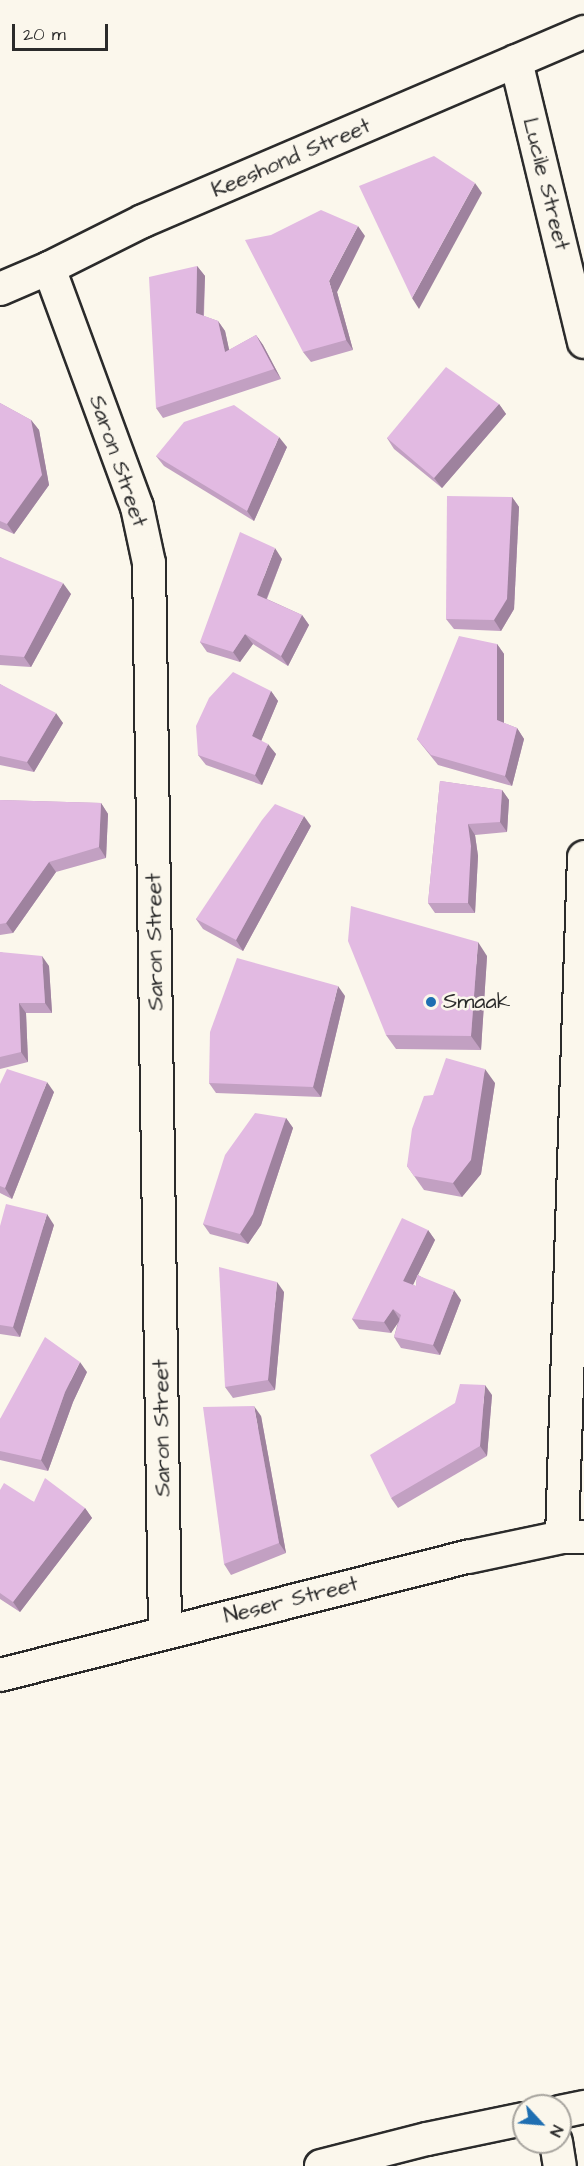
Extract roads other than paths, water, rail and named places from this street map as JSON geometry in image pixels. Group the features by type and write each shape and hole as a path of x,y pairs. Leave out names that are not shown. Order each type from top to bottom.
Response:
{"street":[{"name":"Keeshond Street","path":"0,288 49,268 143,221 584,32"},
{"name":"Lucile Street","path":"516,61 584,342"},
{"name":"Saron Street","path":"49,268 137,507 149,563 165,1632"},
{"path":"573,1537 584,857"},
{"name":"Neser Street","path":"0,1675 352,1585 573,1537"},
{"path":"321,2166 427,2139 512,2121"}],"place":[{"name":"Smaak","path":"431,1002"}]}
